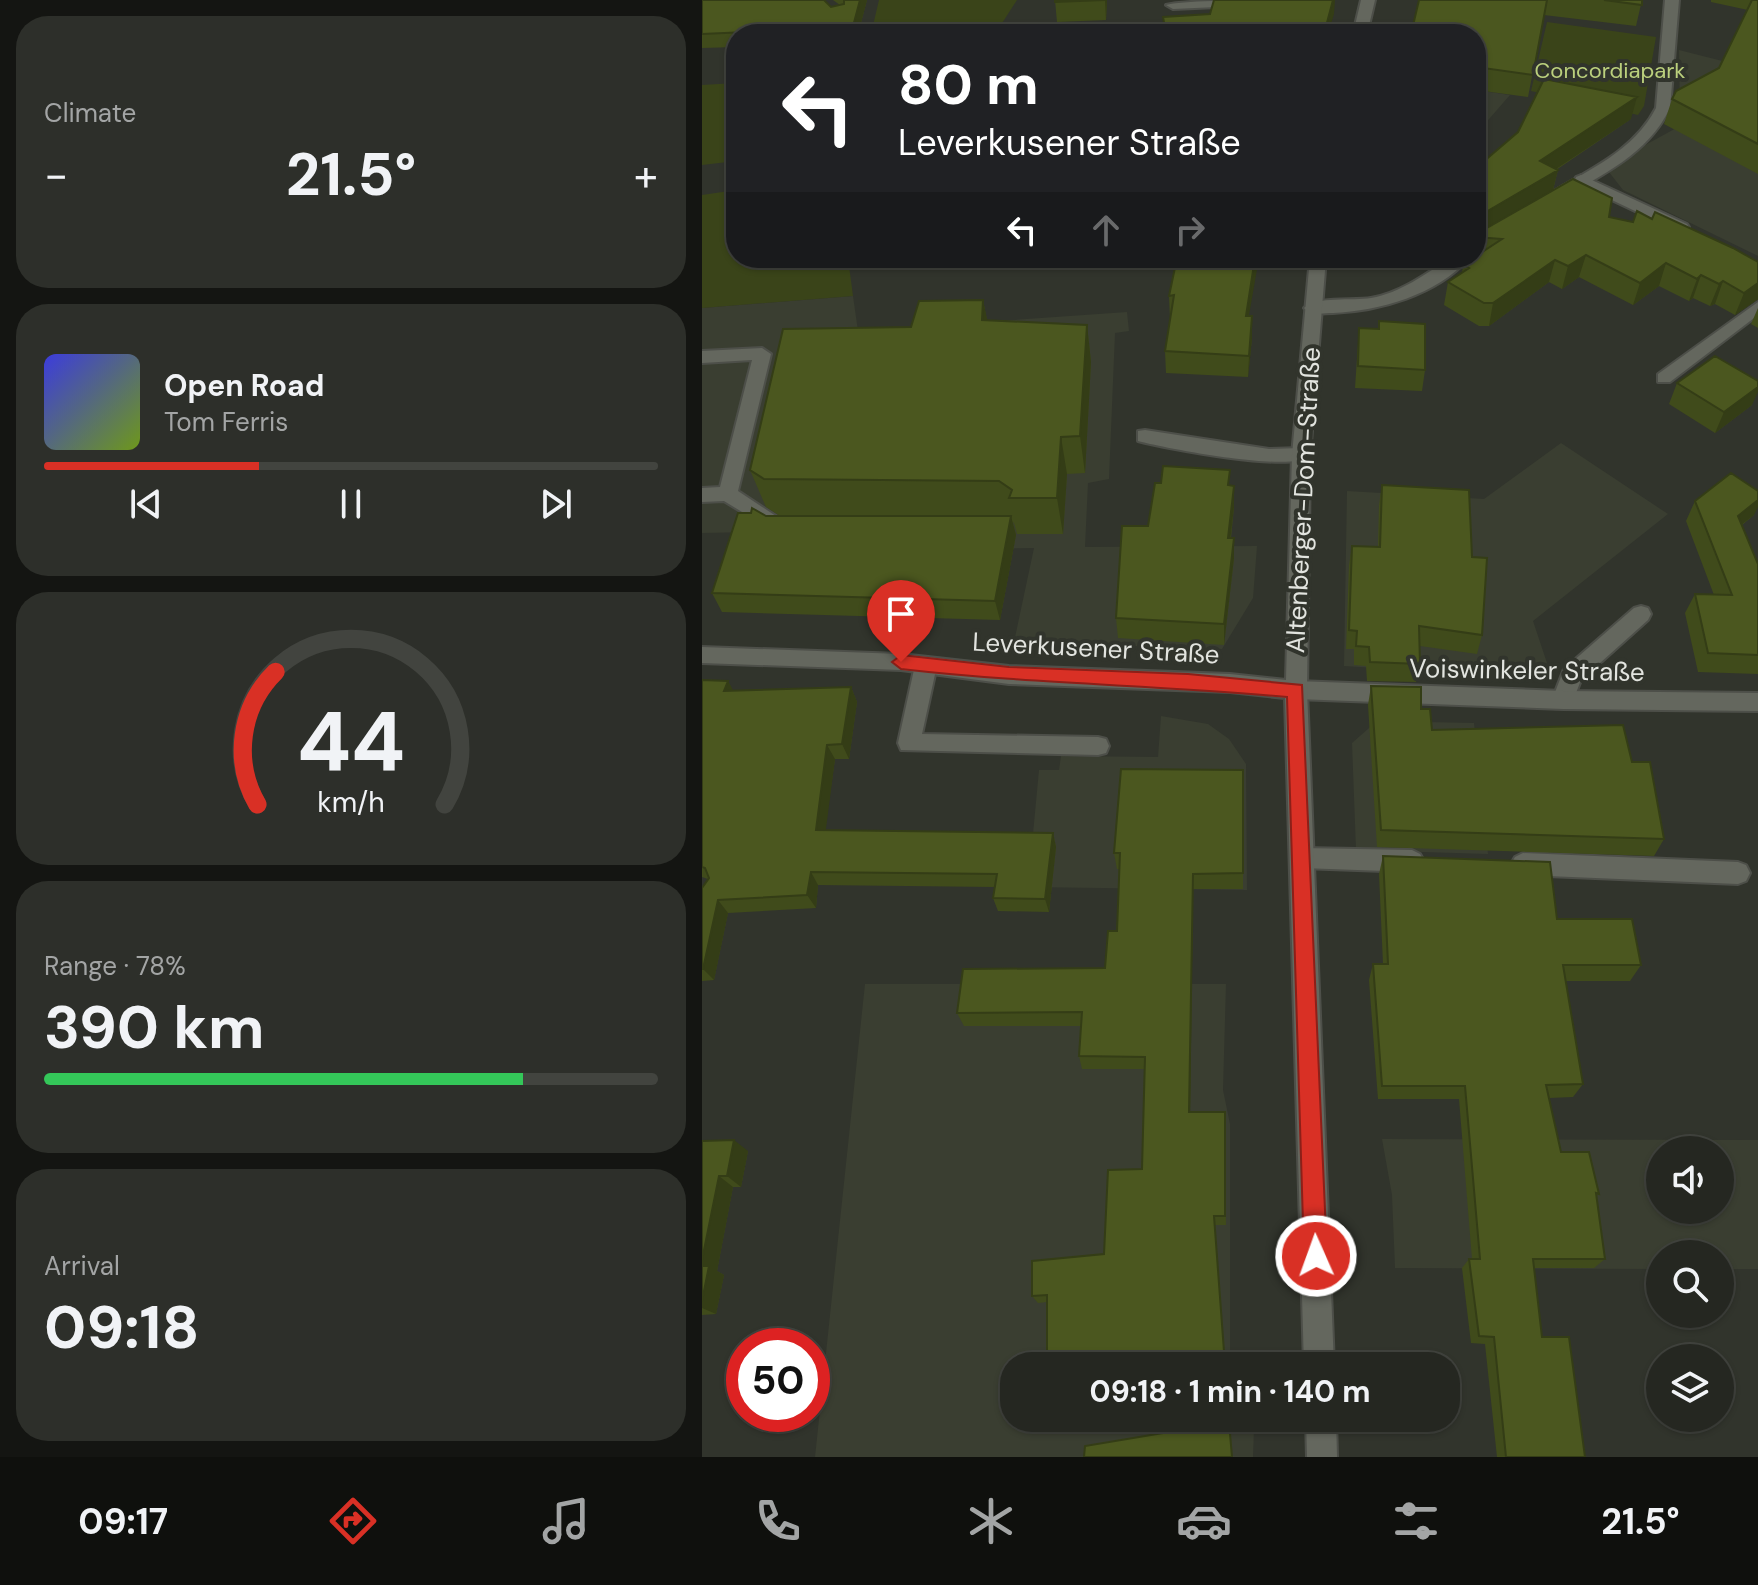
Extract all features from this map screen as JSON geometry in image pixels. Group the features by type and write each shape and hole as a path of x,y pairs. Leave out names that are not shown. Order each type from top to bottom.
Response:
{"main road":[{"path":"1173,5 1281,0"},
{"path":"1362,24 1368,0"},
{"path":"1543,204 1629,148 1658,121 1663,108 1672,0"},
{"path":"1581,180 1704,238"},
{"name":"Altenberger-Dom-Straße","path":"1317,268 1301,455 1296,690 1319,1352"},
{"path":"1312,308 1365,307 1406,295 1446,268"},
{"path":"1664,378 1758,307"},
{"path":"702,357 762,354 728,494"},
{"path":"1145,436 1269,456 1301,455"},
{"path":"702,495 728,494 775,526 791,526"},
{"path":"1563,700 1572,675 1641,614"},
{"name":"Leverkusener Straße","path":"702,655 926,665 1009,675 1188,681 1296,690"},
{"path":"926,665 909,743 1098,746"},
{"name":"Voiswinkeler Straße","path":"1296,690 1755,706"},
{"path":"1302,858 1441,861"},
{"path":"1503,863 1738,873"},
{"path":"1321,1432 1322,1457"}],"shaded area":[{"path":"1679,50 1758,70 1758,256 1623,190 1605,167 1680,126"},
{"path":"1486,91 1510,95 1486,123"},
{"path":"853,296 858,331 1127,312 1129,331 1115,333 1109,479 1088,483 1085,547 1257,546 1253,598 1222,649 1014,642 1034,548 806,550 806,531 702,533 702,308"},
{"path":"1561,443 1668,514 1533,621 1551,675 1376,673 1376,668 1344,666 1347,491 1484,499"},
{"path":"1161,716 1208,724 1229,739 1246,764 1247,890 1028,887 1039,770 1059,770 1061,756 1158,757"},
{"path":"1377,721 1474,723 1488,854 1356,850 1352,743"},
{"path":"865,984 1226,984 1223,1090 1230,1124 1230,1352 1000,1352 1000,1432 1254,1432 1253,1457 815,1457 818,1432 830,1432 829,1328"},
{"path":"1382,1139 1646,1140 1646,1224 1734,1224 1734,1140 1758,1140 1758,1269 1734,1269 1734,1240 1646,1240 1646,1269 1395,1268 1392,1195"}],"green space":[{"path":"879,0 1017,0 1001,24 873,24"},
{"name":"Concordiapark","path":"1547,22 1656,37 1644,106 1638,115 1531,91"},
{"path":"726,84 726,162 702,165 702,85"},
{"path":"726,191 726,268 849,268 853,296 702,308 702,195"}],"building":[{"path":"702,0 824,0 831,7 844,4 844,0 860,0 854,24 726,24 726,33 702,34"},
{"path":"1055,0 1105,0 1055,2"},
{"path":"1214,0 1333,0 1327,24 1164,24 1163,17 1210,14"},
{"path":"1419,0 1547,0 1533,75 1486,68 1486,24 1413,24"},
{"path":"1604,0 1642,0 1642,5"},
{"path":"1752,0 1758,0 1758,144 1672,99 1676,91 1719,68"},
{"path":"1544,79 1637,97 1540,161 1558,170 1486,212 1486,159 1518,132"},
{"path":"1573,179 1612,198 1609,217 1633,222 1637,211 1652,219 1655,212 1758,262 1758,283 1744,293 1723,281 1719,284 1701,275 1697,279 1666,263 1640,283 1586,255 1568,266 1555,260 1493,303 1484,303 1448,282 1469,268 1486,268 1486,249 1502,239 1486,238 1486,228"},
{"path":"1175,268 1253,268 1246,316 1252,316 1249,356 1165,351 1174,295 1169,296"},
{"path":"983,300 982,320 1087,325 1080,436 1061,437 1057,498 1009,498 1012,490 999,481 764,479 750,470 783,329 911,327 919,301"},
{"path":"1379,321 1425,324 1425,370 1358,366 1359,328 1379,329"},
{"path":"1715,356 1758,381 1758,387 1724,412 1677,383"},
{"path":"1163,466 1230,470 1228,485 1234,486 1228,538 1234,538 1224,624 1116,618 1122,526 1148,526 1155,483 1161,483"},
{"path":"1731,473 1758,491 1758,500 1738,516 1758,564 1758,655 1708,653 1695,594 1732,595 1695,501"},
{"path":"1382,485 1469,490 1472,557 1487,558 1482,635 1419,626 1420,664 1370,662 1369,647 1356,646 1357,631 1349,630 1352,546 1380,547"},
{"path":"752,508 766,516 1011,516 995,601 712,593 738,513 751,513"},
{"path":"702,680 728,681 724,691 851,687 842,744 827,745 816,830 1053,833 1045,899 993,898 997,874 811,872 807,895 718,900 702,969 702,888 709,878 702,867"},
{"path":"1371,686 1421,687 1421,709 1430,709 1432,730 1623,725 1632,762 1650,762 1664,839 1381,830"},
{"path":"1121,769 1243,770 1243,873 1193,874 1189,1112 1225,1112 1225,1216 1214,1216 1224,1352 1047,1352 1047,1295 1032,1296 1032,1261 1104,1254 1108,1170 1142,1169 1145,1057 1079,1056 1082,1012 957,1013 963,969 1105,968 1108,931 1117,931 1120,853 1114,853"},
{"path":"1383,856 1550,862 1557,919 1632,919 1641,965 1563,965 1583,1084 1546,1085 1561,1152 1589,1152 1599,1194 1596,1193 1605,1259 1533,1259 1542,1337 1569,1337 1585,1457 1506,1457 1494,1337 1479,1336 1469,1259 1480,1259 1465,1086 1382,1086 1373,964 1388,964"},
{"path":"734,1140 727,1176 719,1176 702,1260 702,1141"},
{"path":"702,1266 709,1266 702,1301"},
{"path":"1169,1432 1230,1432 1232,1457 1084,1457 1085,1446"}],"route":[{"path":"901,662 1009,675 1230,683 1296,690 1316,1256"}]}
